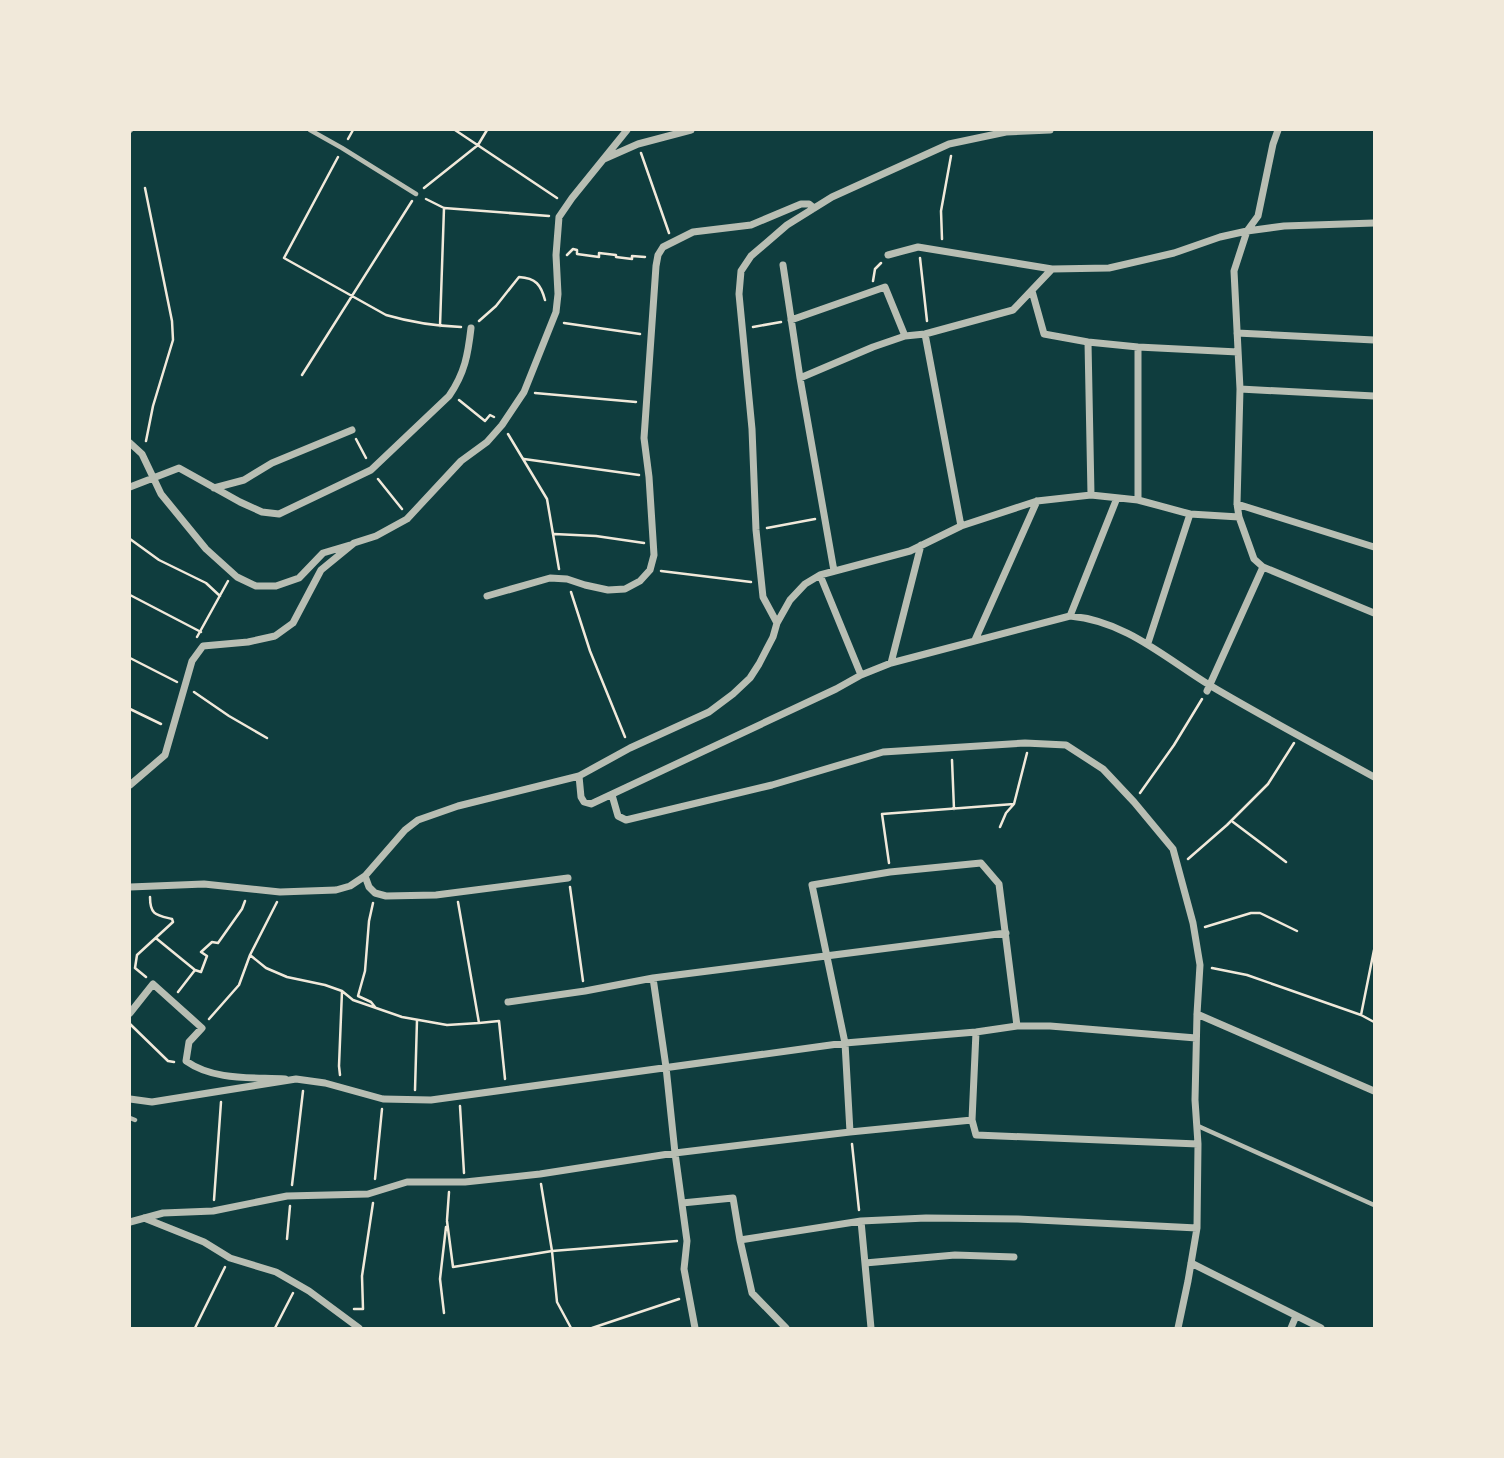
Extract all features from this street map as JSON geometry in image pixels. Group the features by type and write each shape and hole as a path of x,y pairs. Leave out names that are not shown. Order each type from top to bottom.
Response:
{"street":[{"path":"130,443 142,454 161,494 206,550 237,578 256,586 276,586 299,578 323,553 376,536 407,519 461,461 487,442 524,392 556,312 559,217 627,130"},
{"path":"604,159 638,144 691,130"},
{"path":"777,623 763,597 756,530 752,429 739,294 741,271 751,256 787,225 832,197 954,142 1006,132 1050,130"},
{"path":"1278,130 1258,216 1247,231 1234,271 1240,389 1237,504 1239,517 1254,559 1263,567 1374,613"},
{"path":"486,596 550,578 608,590 625,589 640,581 650,569 654,555 644,438 658,255 663,247 693,232 751,225 801,204 809,204 814,208"},
{"path":"888,255 918,247 1052,269 1109,268 1174,253 1247,231 1284,226 1374,223"},
{"path":"783,265 834,571"},
{"path":"800,378 905,336 927,333 1013,310 1052,269"},
{"path":"791,320 885,287 905,336"},
{"path":"1032,291 1044,334 1138,347 1238,352"},
{"path":"130,487 179,468 240,502 262,512 279,514 372,470 449,396 467,362 471,328"},
{"path":"927,333 961,526"},
{"path":"1237,333 1374,340"},
{"path":"1088,342 1091,495"},
{"path":"1138,347 1138,500"},
{"path":"1240,389 1374,396"},
{"path":"215,488 244,481 272,463 352,430"},
{"path":"130,887 204,884 280,892 336,890 350,886 365,876 405,830 418,820 458,806 579,776 630,748 709,712 750,678 790,600 805,584 820,575 910,551 961,526 1037,501 1091,495 1138,500 1190,514 1239,517"},
{"path":"1070,615 1117,498"},
{"path":"975,640 1037,501"},
{"path":"1237,504 1374,547"},
{"path":"1148,643 1190,514"},
{"path":"130,785 165,755 192,661 203,646 248,642 275,636 293,623 321,570 354,543"},
{"path":"891,663 921,545"},
{"path":"1209,688 1263,567"},
{"path":"820,575 861,675"},
{"path":"579,776 581,797 584,802 591,804 891,663 1070,615 1086,617 1119,628 1148,643 1209,688 1374,777"},
{"path":"612,795 618,817 626,820 772,785 883,752 1029,743 1066,745 1102,769 1134,802 1172,849 1193,923 1200,965 1195,1100 1198,1144 1197,1228 1178,1328"},
{"path":"850,1132 845,1043 812,885 890,872 981,863 999,884 1017,1027"},
{"path":"365,876 369,887 375,893 386,896 436,895 568,878"},
{"path":"508,1002 585,992 653,978 1006,933"},
{"path":"653,978 687,1241 684,1269 695,1328"},
{"path":"130,1013 153,984 202,1028 189,1042 186,1062 194,1067 224,1076 300,1080 383,1099 431,1100 845,1043 1017,1027 1051,1026 1196,1038"},
{"path":"1197,1014 1374,1091"},
{"path":"976,1032 972,1120 976,1135 1198,1144"},
{"path":"130,1099 152,1102 300,1080"},
{"path":"130,1222 163,1213 213,1211 291,1196 368,1194 407,1182 465,1182 540,1174 675,1153 972,1120"},
{"path":"682,1203 733,1198 752,1293 786,1328"},
{"path":"143,1218 204,1242 230,1258 276,1272 298,1284 359,1328"},
{"path":"740,1240 861,1221 926,1219 1018,1219 1197,1228"},
{"path":"861,1221 872,1328"},
{"path":"865,1263 955,1255 1014,1256"},
{"path":"1191,1264 1321,1328"},
{"path":"1291,1328 1296,1317"}],"lane":[{"path":"310,130 416,194"},
{"path":"1197,1125 1374,1205"}],"path":[{"path":"455,130 568,205"},
{"path":"302,375 416,194 478,145 487,130"},
{"path":"942,250 941,211 954,142"},
{"path":"638,144 672,243"},
{"path":"342,148 284,258 386,315 404,320 471,328 496,306 519,277 530,278 542,288 546,302"},
{"path":"142,454 173,340 172,320 145,188"},
{"path":"416,194 444,208 559,217"},
{"path":"440,326 444,208"},
{"path":"918,247 927,333"},
{"path":"556,255 566,256 573,249 577,250 577,254 599,257 599,253 632,259 632,256 646,258 647,253 658,255"},
{"path":"872,292 875,269 888,255"},
{"path":"743,329 791,320"},
{"path":"553,322 651,335"},
{"path":"457,385 464,392 458,400 485,421 489,415 503,423 547,499 564,579 630,748"},
{"path":"524,392 646,403"},
{"path":"524,459 649,477"},
{"path":"756,530 825,517"},
{"path":"554,534 596,536 654,545"},
{"path":"130,539 159,560 205,583 220,596"},
{"path":"650,569 762,583"},
{"path":"130,596 201,632 232,573"},
{"path":"130,658 184,685 267,738"},
{"path":"1134,802 1209,688"},
{"path":"130,709 173,729"},
{"path":"1178,868 1232,821 1268,784 1299,735"},
{"path":"1000,827 1006,813 1014,804 1029,743"},
{"path":"951,748 954,809"},
{"path":"890,872 882,814 1014,804"},
{"path":"1232,821 1286,862"},
{"path":"568,878 585,992"},
{"path":"130,969 135,968 137,954 173,922 172,919 156,915 150,908 150,886"},
{"path":"157,938 201,972 207,956 201,952 212,942 218,943 242,909 250,888"},
{"path":"202,1028 239,985 280,892"},
{"path":"456,892 479,1023"},
{"path":"375,893 369,921 365,971 358,996 371,1002 376,1008"},
{"path":"1193,930 1251,913 1260,913 1297,931"},
{"path":"1361,1015 1374,950"},
{"path":"250,956 266,968 286,977 342,991 353,1000 402,1017 447,1025 499,1021 506,1089"},
{"path":"1200,965 1247,975 1374,1022"},
{"path":"171,1001 195,970"},
{"path":"342,991 339,1066 342,1088"},
{"path":"415,1099 416,1020"},
{"path":"130,1024 169,1061 194,1067"},
{"path":"287,1239 300,1080"},
{"path":"213,1211 222,1092"},
{"path":"459,1096 465,1182"},
{"path":"345,1318 348,1309 363,1309 362,1276 383,1099"},
{"path":"850,1132 861,1221"},
{"path":"540,1174 557,1303 571,1328"},
{"path":"444,1313 440,1279 450,1182"},
{"path":"447,1221 453,1267 552,1251 687,1241"},
{"path":"195,1328 230,1258"},
{"path":"275,1328 298,1284"},
{"path":"592,1328 689,1295"}]}
